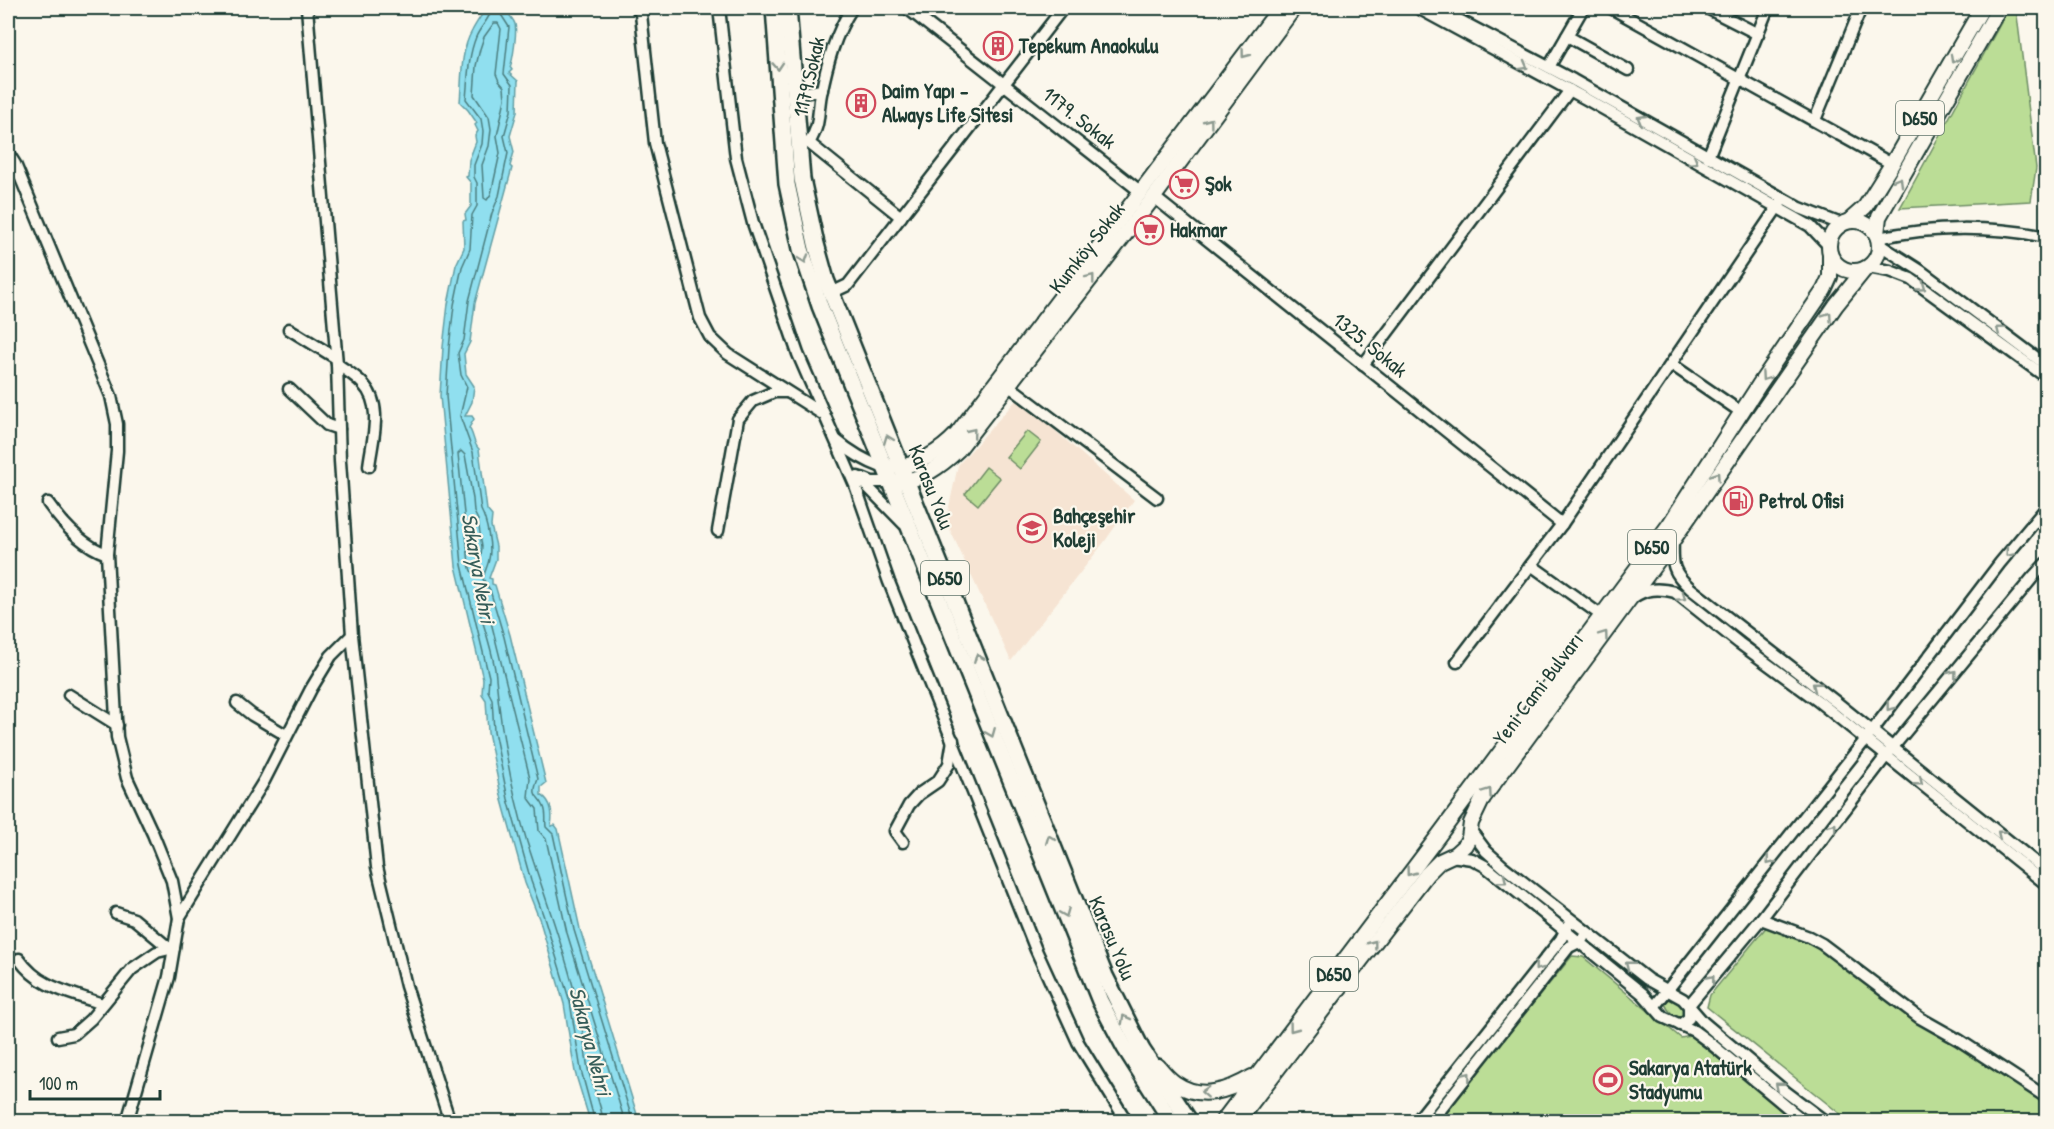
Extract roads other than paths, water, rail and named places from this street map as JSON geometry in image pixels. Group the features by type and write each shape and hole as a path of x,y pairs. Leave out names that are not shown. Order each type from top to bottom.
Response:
{"highway":[{"path":"774,8 787,184 801,249 820,306 897,472 890,482 1100,1001 1125,1048 1172,1122"},
{"name":"Karasu Yolu","path":"788,8 795,94 805,147 802,179 813,234 831,293 897,472 1105,976 1142,1050 1190,1122"}],"main road":[{"name":"Kumköy Sokak","path":"1147,194 1280,8"},
{"name":"Kumköy Sokak","path":"897,472 926,475 958,450 1004,382 1147,194 1294,8"},
{"name":"D650","path":"1845,223 1865,207 1982,8"},
{"path":"1878,239 1865,223 1845,223 1835,230 1829,250 1840,268 1858,272 1877,258 1878,239 1879,217 1999,8"},
{"name":"Yeni Cami Bulvarı","path":"1222,1122 1669,525 1824,290 1830,277 1829,250"},
{"name":"Yeni Cami Bulvarı","path":"1237,1122 1426,874 1440,861 1466,845 1471,823 1483,798 1672,540 1829,314 1866,268"},
{"path":"1451,856 1442,849 1442,831 1452,821 1463,821 1469,825 1471,831"},
{"path":"1142,1050 1174,1083 1190,1090 1205,1093 1220,1092 1232,1089 1259,1074"},
{"path":"1249,1122 1274,1075"}],"street":[{"path":"306,8 336,361 352,635 377,867 406,986 450,1122"},
{"path":"636,8 641,14 655,143 700,318 711,337 728,354 824,415"},
{"path":"719,8 736,158 753,223 798,354 855,485 889,582 1036,951 1078,1042 1127,1122"},
{"name":"1179.Sokak","path":"852,8 844,20 829,56 822,90 818,129 805,147 820,152 901,217"},
{"name":"1179. Sokak","path":"907,8 1147,194"},
{"path":"831,293 848,285 1063,8"},
{"path":"1418,8 1780,203 1824,219 1845,223"},
{"path":"1436,8 1708,157 1780,203 1810,226 1829,250"},
{"path":"1549,68 1583,8"},
{"path":"1611,8 1892,164"},
{"path":"1707,8 1758,34"},
{"path":"1708,157 1768,8"},
{"path":"1815,120 1861,8"},
{"path":"1567,36 1628,70"},
{"path":"795,94 822,90"},
{"path":"1364,365 1570,90"},
{"path":"8,153 34,206 111,396 117,424 117,452 107,554 117,737 127,778 172,881 179,918"},
{"name":"1325. Sokak","path":"1147,194 1562,524"},
{"path":"1457,662 1562,524 1780,203"},
{"path":"1878,239 1900,233 1958,229 2025,233 2046,237"},
{"path":"1878,239 2046,362"},
{"path":"1866,268 1890,271 1911,279 2046,378"},
{"path":"289,329 336,361 364,385 374,402 376,414 369,466"},
{"path":"1671,364 1742,412"},
{"path":"1004,382 1157,498"},
{"path":"289,390 327,425 339,429"},
{"path":"718,531 738,419 753,401 774,392 790,392"},
{"path":"835,439 849,452 866,462 897,472"},
{"path":"845,466 896,514 910,532"},
{"path":"858,477 872,482 890,482"},
{"path":"48,503 59,519 86,543 107,554"},
{"path":"1654,1007 1869,735 2000,563 2046,508"},
{"path":"1672,540 1672,562 1680,579 2046,884"},
{"path":"1680,1025 1689,1018 1689,1005 1761,919 1890,752 2046,563"},
{"path":"1531,565 1602,616"},
{"path":"1629,600 1650,589 1675,592 1869,735"},
{"path":"127,1122 169,977 171,948 179,918 264,781 286,735 331,656 352,635"},
{"path":"69,695 117,724"},
{"path":"237,703 252,715 286,735"},
{"path":"903,842 895,831 909,805 919,794 938,781 949,764 953,740"},
{"path":"1890,752 2046,871"},
{"path":"1471,831 1486,851 1647,979 1683,999 1702,1022 1826,1122"},
{"path":"1451,856 1472,860 1485,866 1643,994 1663,1017 1694,1031 1709,1042 1805,1122"},
{"path":"116,913 134,919 171,948"},
{"path":"1761,919 1822,944 1920,1018 1959,1040 2046,1098"},
{"path":"1416,1122 1561,939 1571,920"},
{"path":"1431,1122 1569,947 1579,942 1587,932"},
{"path":"58,1037 74,1034 91,1019 132,969 157,952 171,948"},
{"path":"19,959 27,971 47,985 102,1004"}],"water":[{"name":"Sakarya Nehri","path":"486,8 506,8 515,24 510,67 512,70 509,73 518,81 517,112 510,136 514,152 510,166 512,168 475,303 470,342 464,354 466,374 474,386 472,402 465,416 472,416 474,419 469,428 479,449 487,510 492,516 491,526 496,546 496,559 489,578 495,585 510,635 546,783 541,787 541,795 551,809 551,826 555,825 558,829 580,929 639,1121 590,1121 575,1072 564,1004 540,921 525,883 502,800 488,732 486,700 482,694 483,679 456,566 440,396 448,304 456,265 464,248 463,221 466,220 465,214 471,206 471,183 466,177 478,131 475,125 477,123 460,102 462,66 468,39"}],"place":[{"name":"Tepekum Anaokulu","path":"998,46"},
{"name":"Daim Yapı - Always Life Sitesi","path":"861,103"},
{"name":"Şok","path":"1184,184"},
{"name":"Hakmar","path":"1149,230"},
{"name":"Petrol Ofisi","path":"1738,501"},
{"name":"Bahçeşehir Koleji","path":"1032,528"},
{"name":"Sakarya Atatürk Stadyumu","path":"1608,1080"}]}
